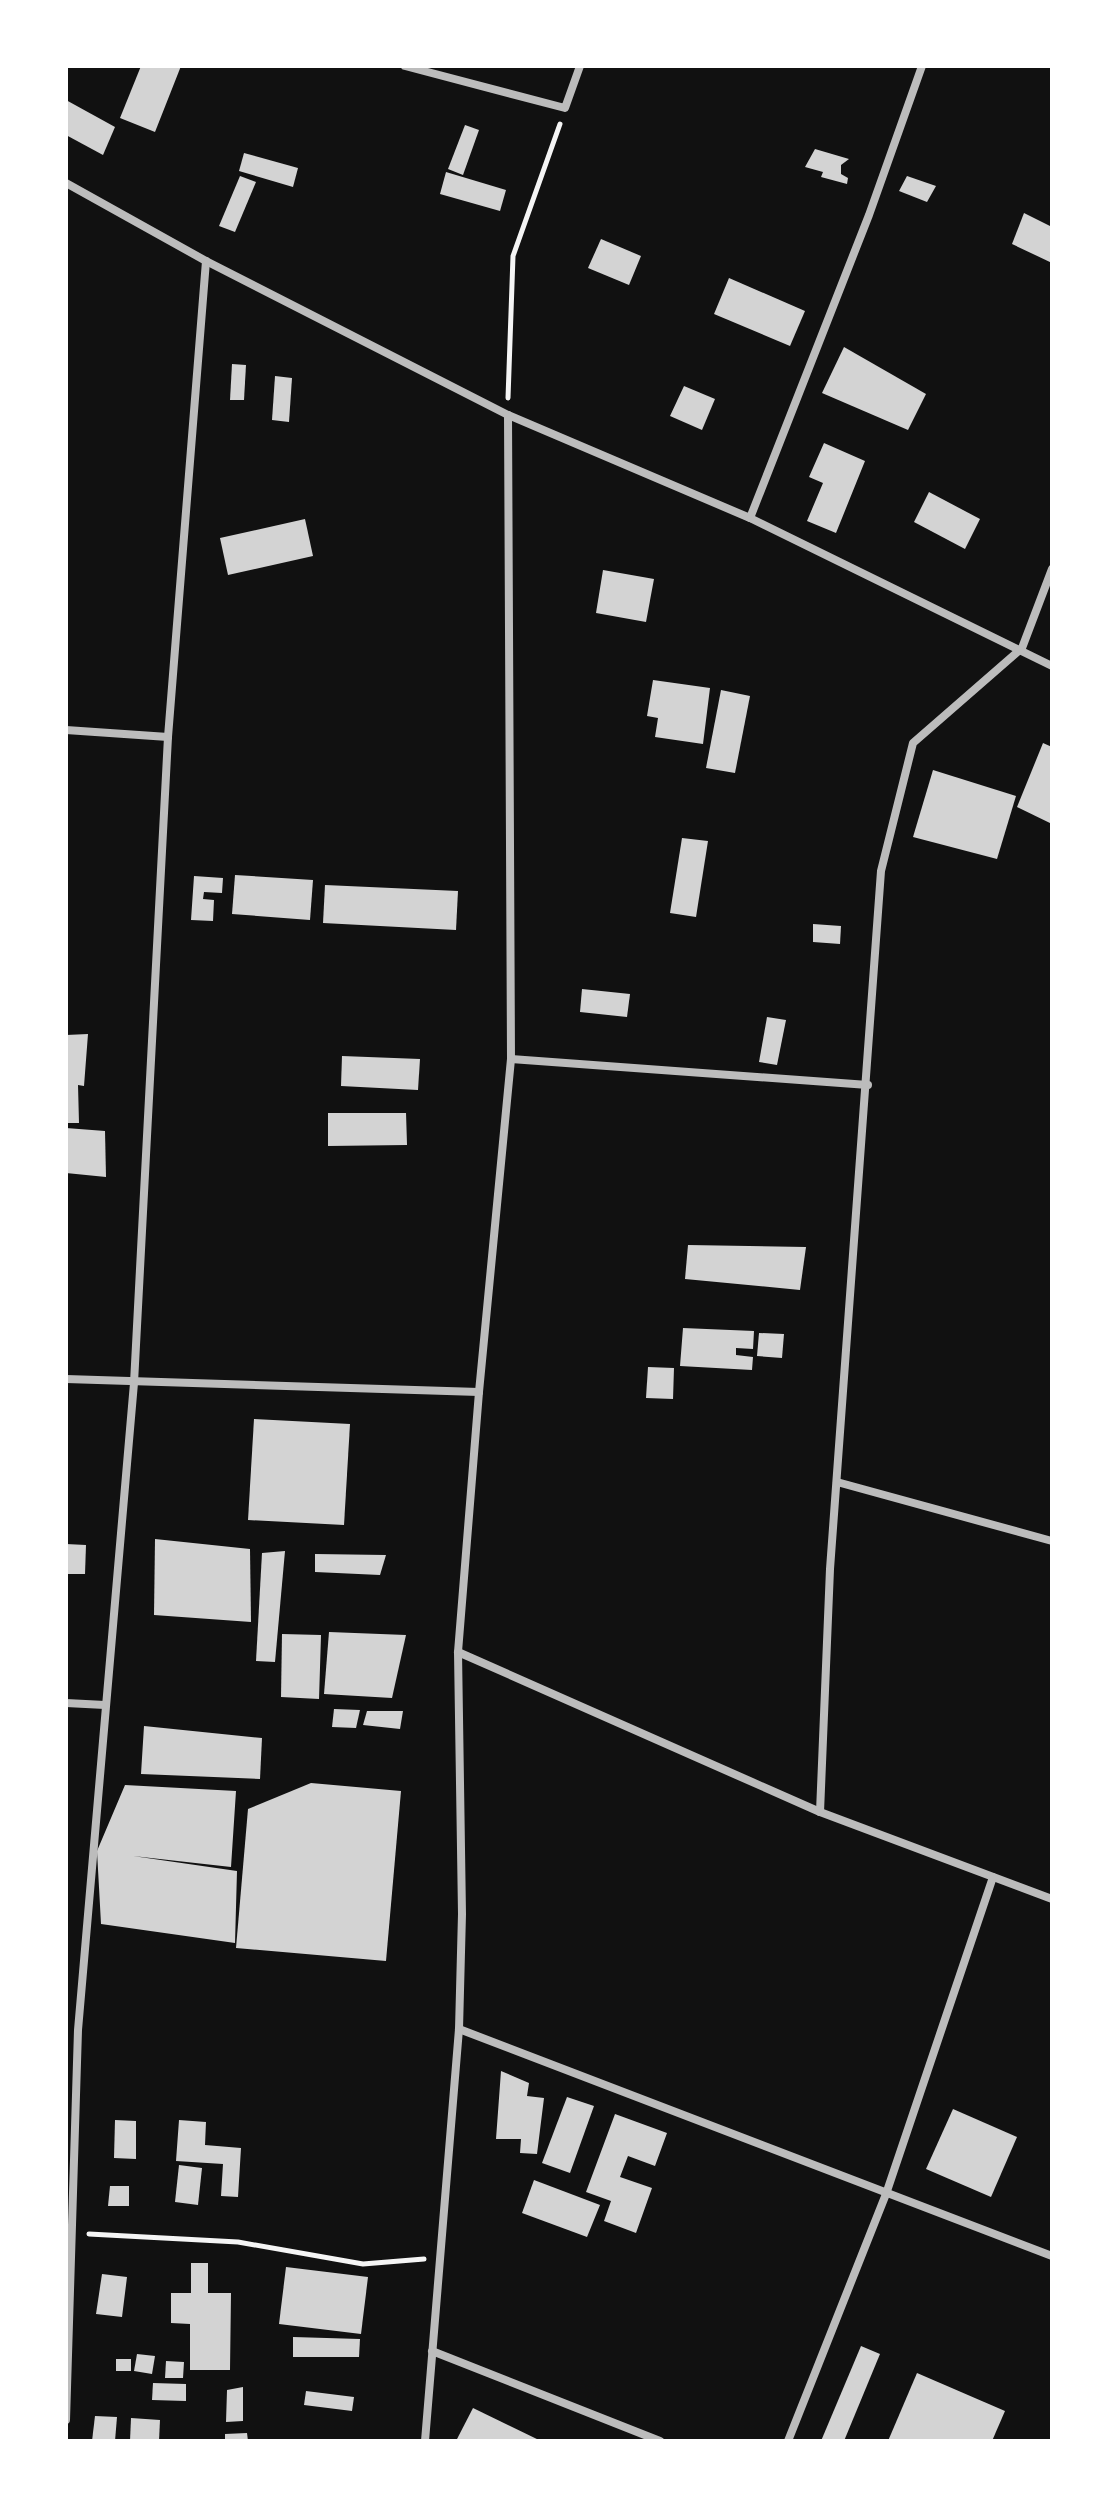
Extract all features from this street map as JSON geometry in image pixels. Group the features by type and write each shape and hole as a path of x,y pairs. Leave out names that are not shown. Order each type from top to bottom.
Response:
{"street":[{"path":"405,66 565,108 580,66"},
{"path":"750,518 874,202 922,66"},
{"path":"66,183 206,261 508,415 750,518 1022,648 1052,666"},
{"path":"66,2420 78,2030 134,1383 168,737 206,261"},
{"path":"425,2441 459,2029 462,1914 458,1652 511,1059 508,415"},
{"path":"820,1812 837,1482 868,1085 881,871 913,743 1022,648 1052,569"},
{"path":"66,730 168,737"},
{"path":"511,1059 868,1085"},
{"path":"66,1379 479,1392"},
{"path":"837,1482 1052,1541"},
{"path":"458,1652 820,1812 1052,1899"},
{"path":"66,1703 105,1705"},
{"path":"788,2441 886,2194 993,1877"},
{"path":"459,2029 1052,2256"},
{"path":"66,2030 78,2030"},
{"path":"432,2351 660,2441"}],"path":[{"path":"508,415 513,256 565,108"},
{"path":"72,2233 238,2242 363,2264 442,2257"}],"building":[{"path":"141,66 181,66 155,132 120,118"},
{"path":"66,100 115,127 103,155 66,135"},
{"path":"465,125 479,130 463,175 448,169"},
{"path":"815,149 849,159 841,165 841,174 848,178 847,184 821,177 823,172 805,167"},
{"path":"244,153 298,168 293,187 239,171"},
{"path":"446,172 506,190 500,211 440,194"},
{"path":"240,176 256,182 235,232 219,226"},
{"path":"907,176 936,186 927,202 899,191"},
{"path":"1024,213 1052,227 1052,263 1012,244"},
{"path":"601,239 641,256 629,285 588,268"},
{"path":"729,278 805,311 790,346 714,314"},
{"path":"844,347 926,394 908,430 822,393"},
{"path":"232,364 246,365 244,400 230,400"},
{"path":"275,376 292,378 289,422 272,420"},
{"path":"684,386 715,399 702,430 670,416"},
{"path":"824,443 865,461 836,533 807,521 823,483 809,477"},
{"path":"929,492 980,519 965,549 914,522"},
{"path":"305,519 313,556 228,575 220,538"},
{"path":"603,570 654,579 646,622 596,613"},
{"path":"653,680 710,688 703,744 655,737 658,718 647,716"},
{"path":"721,690 750,696 735,773 706,768"},
{"path":"1043,743 1052,747 1052,824 1017,807"},
{"path":"933,770 1016,796 997,859 913,837"},
{"path":"682,838 708,841 696,917 670,913"},
{"path":"235,875 313,880 310,920 232,914"},
{"path":"194,876 223,878 222,893 204,892 203,899 214,900 213,921 191,920"},
{"path":"325,885 458,891 456,930 323,923"},
{"path":"813,924 841,926 840,944 813,942"},
{"path":"582,989 630,994 627,1017 580,1012"},
{"path":"767,1017 786,1020 777,1065 759,1062"},
{"path":"88,1034 84,1086 78,1085 79,1123 66,1123 66,1035"},
{"path":"342,1056 420,1059 418,1090 341,1086"},
{"path":"328,1113 406,1113 407,1145 328,1146"},
{"path":"66,1128 105,1131 106,1177 66,1173"},
{"path":"688,1245 806,1247 800,1290 685,1279"},
{"path":"683,1328 754,1331 753,1349 736,1348 736,1355 753,1357 752,1370 680,1366"},
{"path":"759,1333 784,1334 782,1358 757,1356"},
{"path":"648,1367 674,1368 673,1399 646,1398"},
{"path":"254,1419 350,1424 344,1525 248,1520"},
{"path":"155,1539 250,1549 251,1622 154,1615"},
{"path":"66,1544 86,1545 85,1574 66,1574"},
{"path":"285,1551 275,1662 256,1661 262,1553"},
{"path":"315,1554 386,1555 380,1575 315,1572"},
{"path":"329,1632 406,1635 392,1698 324,1694"},
{"path":"282,1634 321,1635 319,1699 281,1697"},
{"path":"334,1709 360,1710 356,1728 332,1727"},
{"path":"367,1711 403,1711 400,1729 363,1725"},
{"path":"144,1726 262,1738 260,1779 141,1774"},
{"path":"311,1783 401,1791 386,1961 236,1948 248,1809"},
{"path":"125,1785 236,1791 231,1867 133,1856 237,1871 235,1943 101,1924 97,1851"},
{"path":"501,2071 529,2083 527,2096 544,2098 537,2154 520,2153 521,2139 496,2139"},
{"path":"567,2097 594,2106 570,2173 542,2163"},
{"path":"953,2109 1017,2137 991,2197 926,2169"},
{"path":"615,2114 667,2133 655,2166 628,2156 620,2177 652,2188 636,2233 604,2221 611,2201 586,2192"},
{"path":"115,2120 136,2121 136,2159 114,2158"},
{"path":"179,2120 206,2122 205,2145 241,2148 238,2197 221,2196 223,2164 176,2161"},
{"path":"179,2165 202,2168 198,2205 175,2202"},
{"path":"534,2180 600,2205 587,2237 522,2213"},
{"path":"110,2186 129,2186 129,2206 108,2206"},
{"path":"191,2263 208,2263 208,2293 231,2293 230,2370 190,2370 190,2324 171,2323 171,2293 191,2293"},
{"path":"286,2267 368,2277 361,2334 279,2324"},
{"path":"102,2274 127,2277 122,2317 96,2314"},
{"path":"293,2337 360,2339 359,2357 293,2357"},
{"path":"861,2346 880,2354 844,2441 821,2441"},
{"path":"137,2354 155,2356 152,2374 134,2371"},
{"path":"116,2359 131,2359 131,2371 116,2371"},
{"path":"166,2361 184,2362 183,2378 165,2378"},
{"path":"917,2373 1005,2411 992,2441 888,2441"},
{"path":"153,2383 186,2384 186,2401 152,2400"},
{"path":"243,2387 243,2421 226,2422 227,2390"},
{"path":"306,2391 354,2397 352,2411 304,2405"},
{"path":"473,2408 541,2441 456,2441"},
{"path":"95,2416 117,2417 115,2441 92,2441"},
{"path":"131,2418 160,2420 159,2441 130,2441"},
{"path":"247,2433 248,2441 225,2441 225,2434"}]}
